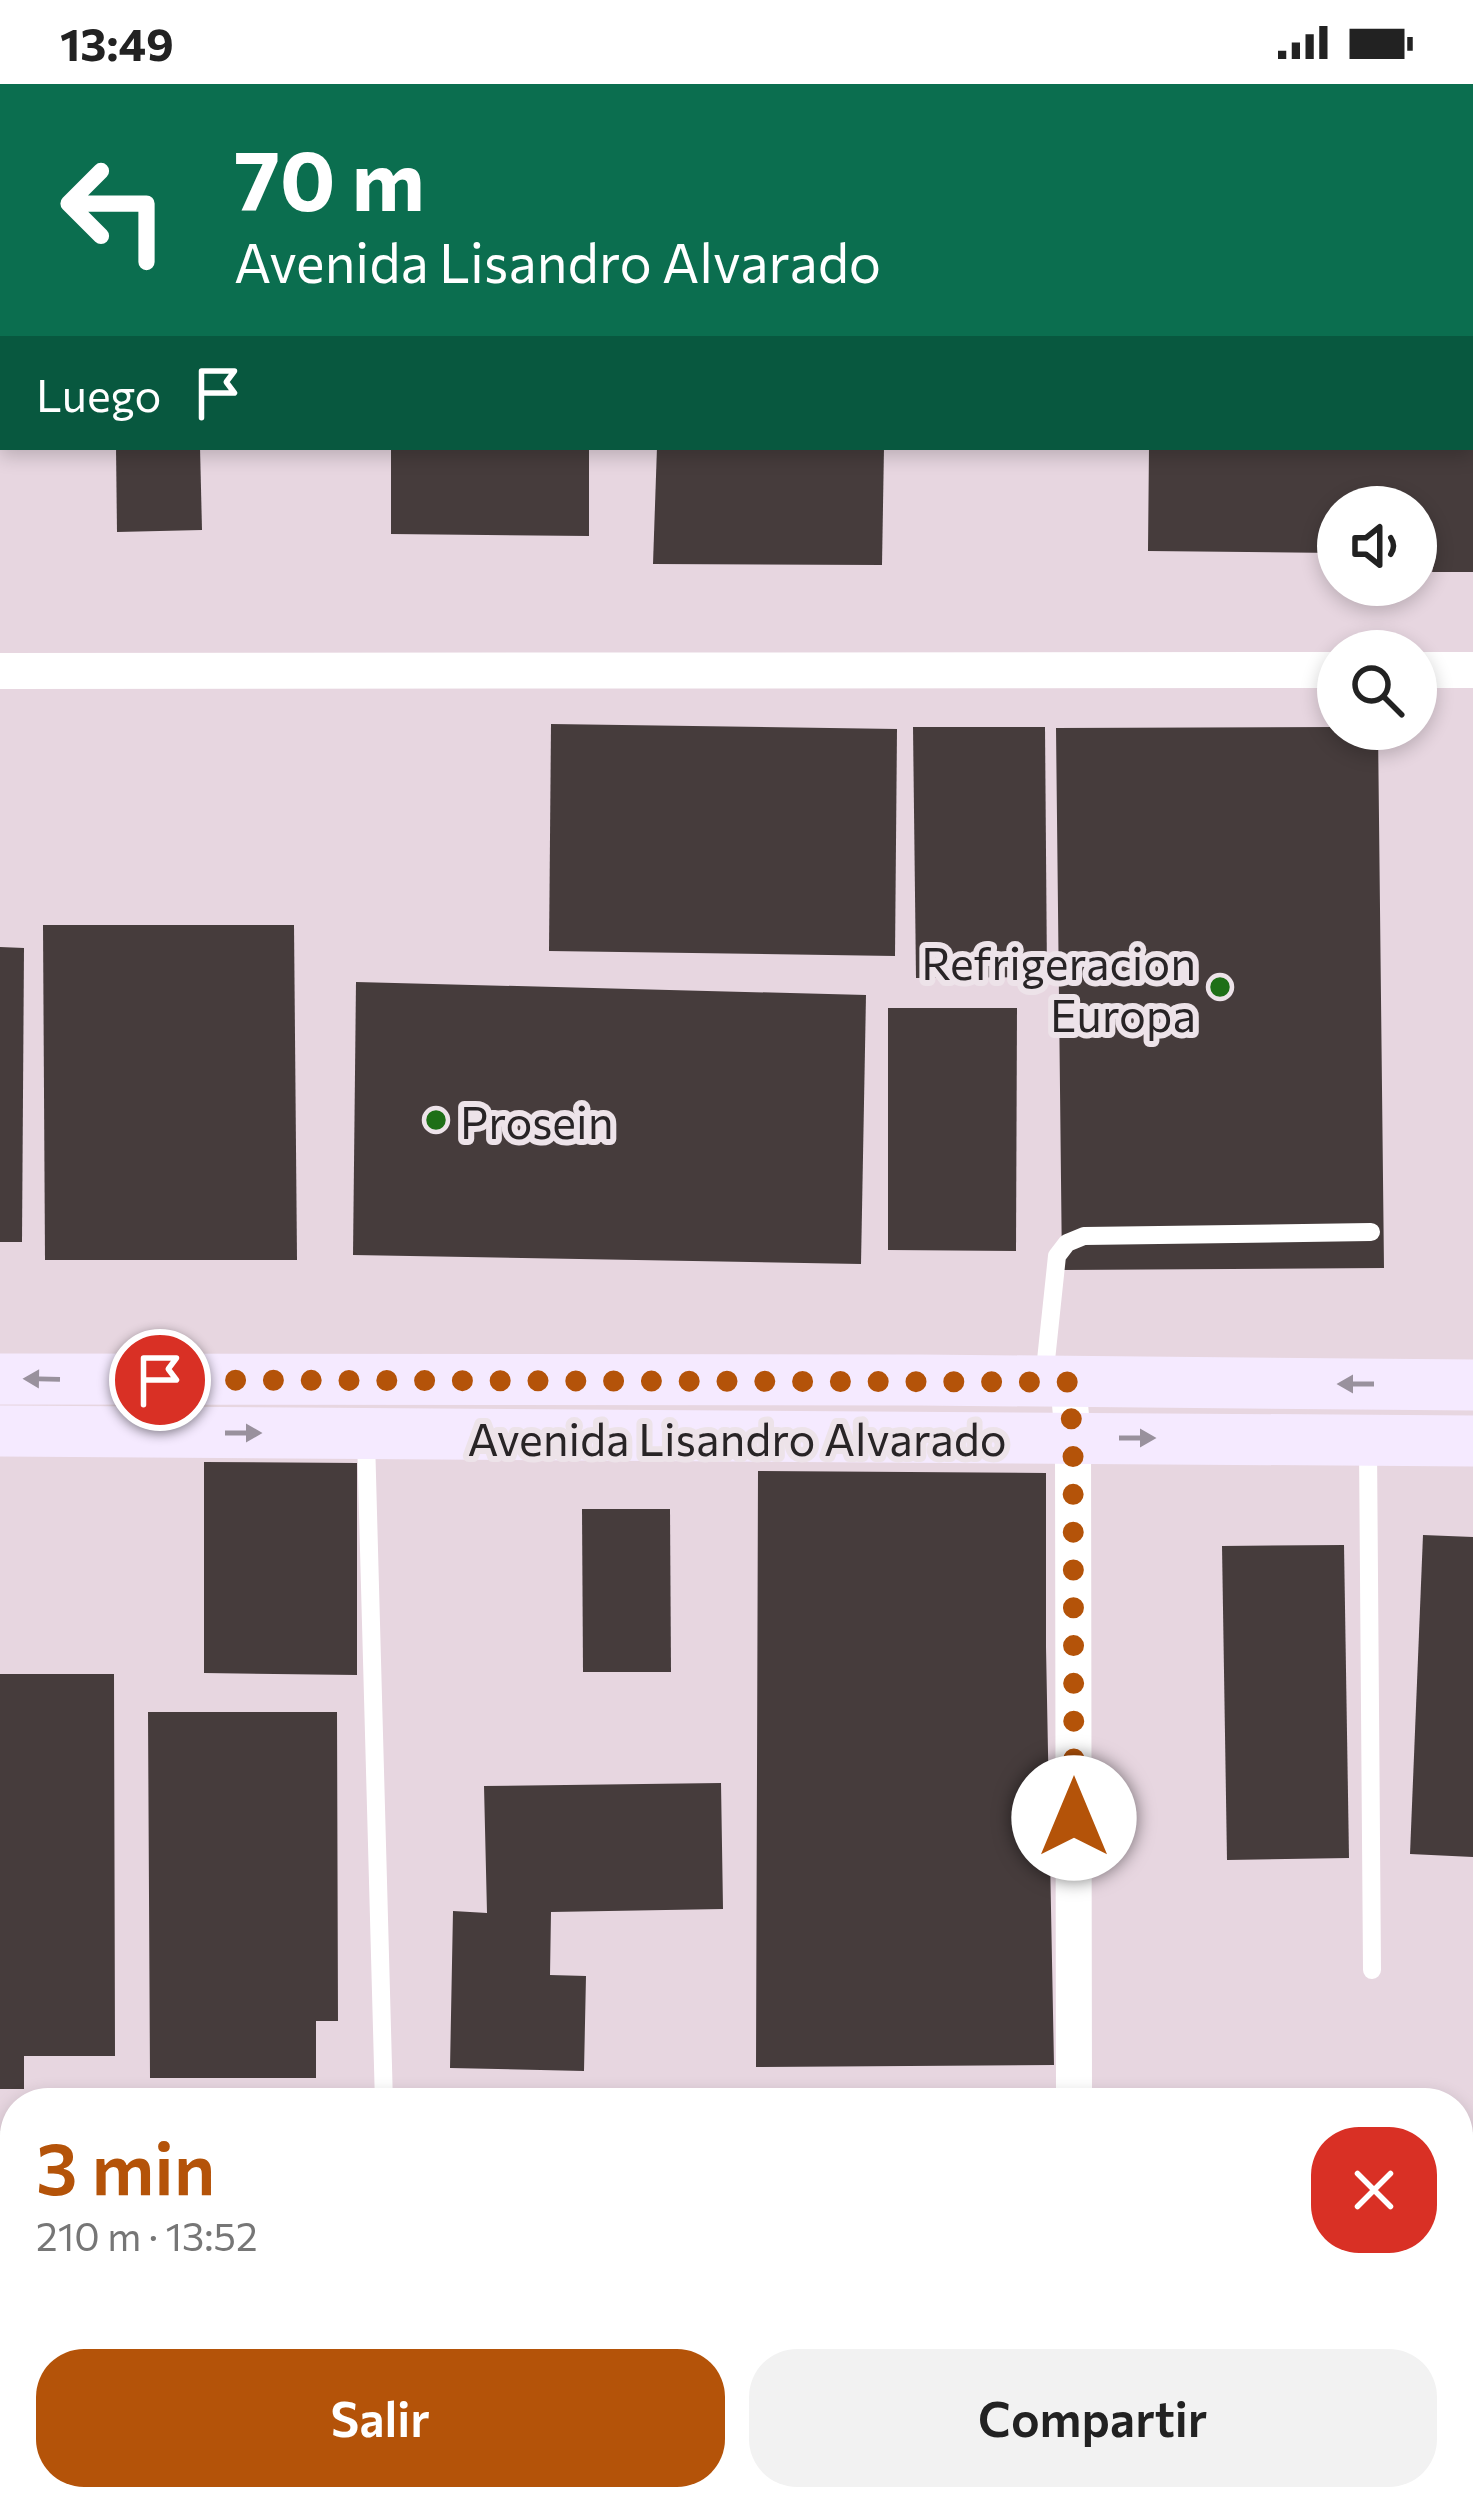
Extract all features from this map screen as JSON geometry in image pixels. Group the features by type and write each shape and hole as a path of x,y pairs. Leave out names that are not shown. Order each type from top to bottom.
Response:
{"street":[{"path":"0,671 1317,670"},
{"path":"1437,670 1473,670"},
{"name":"Avenida Lisandro Alvarado","path":"0,1378 1473,1385"},
{"path":"1056,1382 1073,1438 1074,2088"},
{"name":"Avenida Lisandro Alvarado","path":"0,1431 1473,1441"}],"lane":[{"path":"1056,1382 1057,1256 1067,1243 1084,1236 1371,1232"},
{"path":"365,1434 384,2088"},
{"path":"1368,1440 1372,1970"}],"shaded area":[{"path":"0,450 1473,450 1473,2088 0,2088"}],"building":[{"path":"116,450 200,450 202,530 117,532"},
{"path":"391,450 589,450 589,536 391,534"},
{"path":"657,450 884,450 882,565 653,564"},
{"path":"1149,450 1473,450 1473,572 1437,572 1437,486 1317,486 1317,553 1148,551"},
{"path":"551,724 897,729 895,956 549,951"},
{"path":"913,727 1045,727 1047,977 916,978"},
{"name":"Refrigeracion Europa","path":"1317,727 1317,750 1378,750 1384,1268 1062,1270 1056,728"},
{"path":"43,925 294,925 297,1260 45,1260"},
{"path":"0,947 24,948 22,1242 0,1242"},
{"path":"356,982 866,995 861,1264 353,1255"},
{"path":"888,1008 1017,1008 1016,1251 888,1250"},
{"path":"204,1462 357,1463 357,1675 204,1673"},
{"path":"758,1471 1046,1473 1054,2065 756,2067"},
{"path":"582,1509 670,1509 671,1672 583,1672"},
{"path":"1423,1535 1473,1537 1473,1857 1410,1854"},
{"path":"1344,1545 1349,1858 1227,1860 1222,1546"},
{"path":"0,1674 114,1674 115,2056 24,2056 24,2088 0,2088"},
{"path":"148,1712 337,1712 338,2021 316,2021 316,2078 150,2078"},
{"path":"721,1783 723,1909 551,1912 550,1975 586,1976 584,2071 450,2068 453,1911 487,1913 484,1786"}],"place":[{"name":"Refrigeracion Europa","path":"1220,987"},
{"name":"Prosein","path":"436,1120"}],"route":[{"path":"160,1380 1068,1382 1073,1438 1074,1818"}]}
